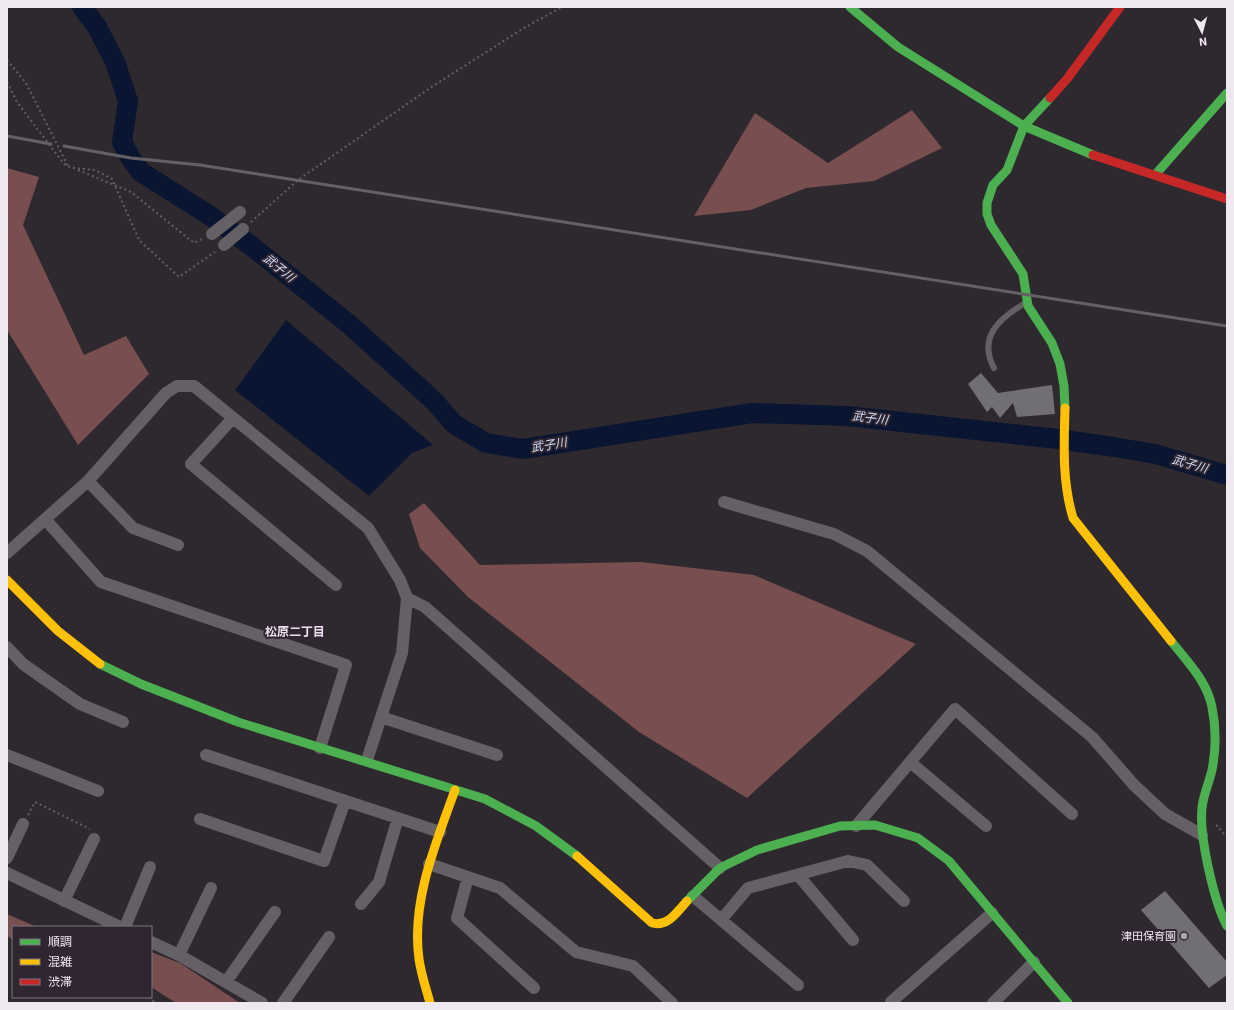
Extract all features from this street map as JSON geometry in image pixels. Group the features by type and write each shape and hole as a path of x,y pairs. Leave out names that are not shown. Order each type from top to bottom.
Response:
{"street":[{"path":"850,7 898,47 1024,126 1089,154 1227,199"},
{"path":"1120,7 1066,79 1024,126 1007,170 992,188 987,200 988,218 994,232 1023,275 1029,309 1052,343 1060,361 1064,378 1066,411 1064,470 1069,508 1073,518 1202,680 1212,706 1215,737 1212,769 1202,808 1202,835 1220,913 1227,926"},
{"path":"1155,175 1227,93"},
{"path":"212,234 240,212"},
{"path":"224,246 243,229"},
{"path":"7,553 88,481 166,392 178,386 194,386 368,528 389,561 408,598 402,653 367,760"},
{"path":"233,418 191,464 336,585"},
{"path":"88,481 134,528 178,545"},
{"path":"724,502 834,534 867,551 1092,738 1134,785 1165,814 1202,835"},
{"path":"45,519 101,582 346,665 320,748"},
{"path":"7,580 62,635 93,659 133,681 192,705 320,748 367,760 490,801 529,821 568,848 652,923 660,925 667,922 720,868 757,850 840,826 875,825 918,838 949,861 1068,1003"},
{"path":"408,598 425,607 720,868"},
{"path":"7,647 23,664 80,704 123,722"},
{"path":"856,826 955,710 1072,814"},
{"path":"381,717 497,755"},
{"path":"7,755 98,791"},
{"path":"206,755 440,832"},
{"path":"910,762 986,826"},
{"path":"430,1003 418,953 419,903 429,864 455,790"},
{"path":"200,819 324,861 345,801"},
{"path":"361,904 379,882 398,818"},
{"path":"7,858 23,824"},
{"path":"64,901 94,839"},
{"path":"721,920 748,888 848,861 867,865 904,901"},
{"path":"429,864 500,888 576,952 633,966 672,1003"},
{"path":"125,926 150,867"},
{"path":"7,873 118,926"},
{"path":"798,875 853,940"},
{"path":"468,877 458,918 534,988"},
{"path":"179,955 211,888"},
{"path":"693,896 798,985"},
{"path":"226,982 275,912"},
{"path":"891,1002 992,913"},
{"path":"283,1003 329,937"},
{"path":"152,942 179,955 262,1003"},
{"path":"993,1003 1034,962"}],"lane":[{"path":"994,368 988,350 993,330 1007,314 1027,302"}],"path":[{"path":"243,229 298,180 418,97 524,28 562,7"},
{"path":"7,60 26,82 68,166 131,192 194,243 212,234"},
{"path":"7,82 17,102 64,164 72,168 95,170 112,179 140,240 179,277 224,246"},
{"path":"23,824 35,802 98,833 94,839"}],"shaded area":[{"path":"912,110 942,148 874,181 806,188 751,210 694,216 755,113 828,163"},
{"path":"7,168 39,177 23,225 84,355 126,336 149,374 78,445 7,330"},
{"path":"424,503 480,565 641,562 754,575 916,644 747,798 639,732 468,597 420,548 409,514"},
{"path":"7,914 35,926 12,926 12,938 7,936"},
{"path":"152,952 180,963 240,1003 176,1003 152,988"}],"water":[{"path":"286,320 433,445 412,453 369,496 235,390"}],"building":[{"path":"981,373 998,393 1052,385 1055,414 1017,417 1013,403 1000,418 992,407 987,412 968,384"},
{"name":"津田保育園","path":"1165,891 1227,962 1227,975 1209,988 1141,910"}],"waterway":[{"name":"武子川","path":"82,7 97,27 115,62 128,101 122,142 131,159 141,172 212,217 254,248 350,325 434,401 454,424 486,443 523,449 752,413 847,416 1058,439 1114,447 1155,454 1227,475"}],"railway":[{"path":"7,136 51,144"},
{"path":"64,146 131,158 200,165 1227,326"}],"traffic: fast":[{"path":"850,7 898,47 1024,126 1093,155"},
{"path":"1155,175 1227,93"},
{"path":"1050,98 1024,126 1007,170 993,185 987,203 987,214 991,225 1023,274 1028,306 1052,343 1060,364 1064,386 1065,408"},
{"path":"1171,641 1201,680 1206,689 1212,707 1215,730 1215,747 1212,770 1202,808 1203,835 1208,868 1217,901 1227,926"},
{"path":"100,664 141,684 238,722 485,799 536,826 577,856"},
{"path":"687,901 720,868 757,850 840,826 875,825 918,838 949,861 1068,1003"}],"traffic: slow":[{"path":"1065,408 1065,477 1069,504 1073,518 1171,641"},
{"path":"7,580 58,631 100,664"},
{"path":"430,1003 422,976 419,959 417,937 419,916 422,894 433,851 455,790"},
{"path":"577,856 652,923 663,923 672,918 687,901"}],"traffic: jam":[{"path":"1050,98 1067,79 1120,7"},
{"path":"1093,155 1227,199"}],"place":[{"name":"津田保育園","path":"1184,936"}],"district":[{"name":"松原二丁目","path":"295,632"}]}
